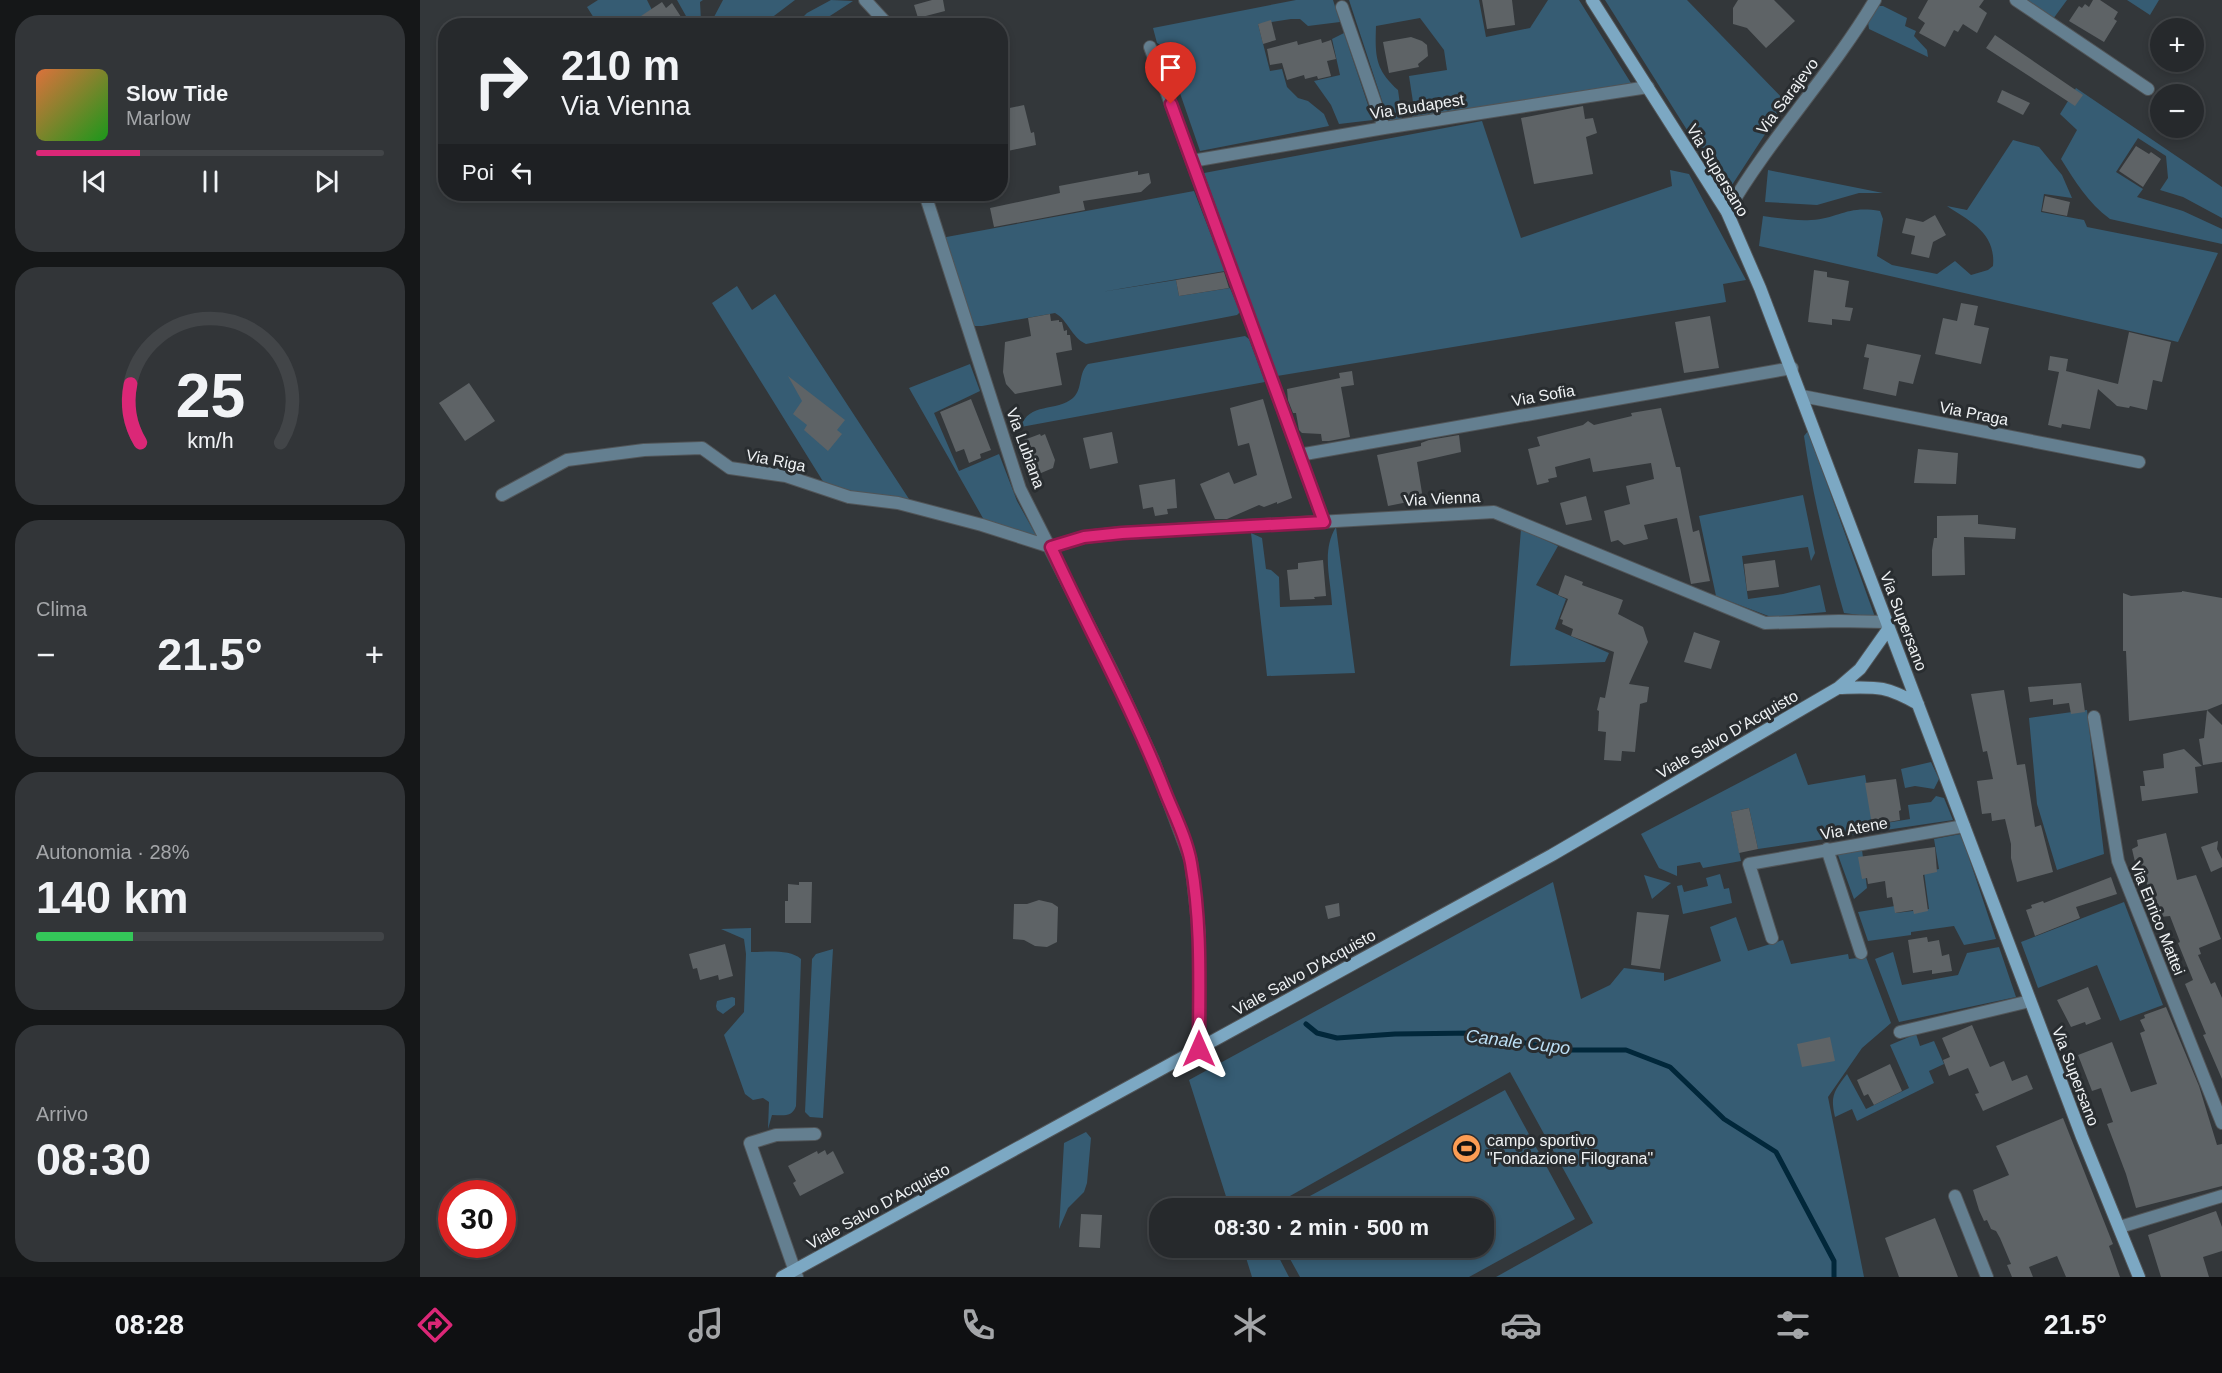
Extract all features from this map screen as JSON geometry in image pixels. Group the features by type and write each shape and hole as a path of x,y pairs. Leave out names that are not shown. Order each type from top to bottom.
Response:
{"street":[{"path":"865,0 882,18"},
{"name":"Via Supersano","path":"1592,0 1726,212 1760,288 2082,1137 2139,1277"},
{"name":"Via Sarajevo","path":"1726,212 1745,182 1859,27 1875,0"},
{"path":"2016,0 2148,89"},
{"path":"1342,8 1384,128"},
{"path":"1150,47 1324,522"},
{"name":"Via Budapest","path":"1192,161 1384,128 1648,87"},
{"name":"Via Lubiana","path":"926,201 1020,489 1113,673 1152,760 1191,861 1199,933 1199,1049"},
{"name":"Via Sofia","path":"1299,455 1792,368"},
{"name":"Via Praga","path":"1802,396 2139,462"},
{"name":"Via Riga","path":"502,495 567,460 644,450 702,448 730,468 786,476 849,496 909,506 982,525 1051,547"},
{"name":"Via Vienna","path":"1051,547 1084,537 1122,533 1494,512 1765,623 1839,621 1887,625"},
{"name":"Viale Salvo D'Acquisto","path":"782,1277 796,1273 1552,855 1838,688 1860,669 1887,625"},
{"name":"Viale Salvo D'Acquisto","path":"1838,688 1880,687 1895,691 1918,704"},
{"name":"Via Enrico Mattei","path":"2094,717 2118,861 2222,1123"},
{"name":"Via Atene","path":"1773,938 1749,864 1964,826"},
{"path":"1827,849 1861,953"},
{"path":"1900,1032 2030,1000"},
{"path":"796,1273 750,1143 776,1135 815,1134"},
{"path":"1955,1196 1987,1277"},
{"path":"2120,1227 2222,1196"}],"shaded area":[{"path":"598,0 647,0 652,10 638,18 594,18 587,7"},
{"path":"677,0 703,0 700,2 701,18 687,18"},
{"path":"723,0 795,0 771,18 714,17"},
{"path":"831,0 853,1 827,18 802,18"},
{"path":"1296,0 1333,0 1340,22 1308,26 1300,19 1291,19 1258,24 1270,71 1282,69 1287,87 1298,98 1308,101 1324,114 1329,126 1200,151 1164,47 1157,43 1153,28"},
{"path":"1349,0 1479,0 1486,37 1530,28 1548,0 1579,0 1631,83 1412,118 1413,102 1409,76 1447,70 1444,50 1420,18 1376,26 1376,54 1385,75 1398,90 1402,119 1389,122"},
{"path":"1605,0 1687,0 1786,102 1732,185 1723,187"},
{"path":"2025,0 2067,0 2053,19"},
{"path":"2127,0 2159,0 2150,15"},
{"path":"1877,6 1883,6 1907,18 1905,26 1916,31 1914,36 1927,50 1928,57 1869,29 1868,22"},
{"path":"1344,33 1373,120 1339,124 1331,105 1314,81 1340,75 1332,39"},
{"path":"2076,88 2222,187 2222,218 2183,197 2160,190 2168,178 2166,156 2138,138 2116,172 2143,189 2137,197 2183,211 2222,229 2222,244 2110,219 2095,206 2061,159 2077,130 2060,114"},
{"path":"1482,121 1521,238 1672,186 1670,170 1689,174 1746,280 1723,284 1726,302 1277,376 1204,173"},
{"path":"2013,140 2039,147 2062,175 2072,198 2044,194 2041,212 2084,220 2087,227 2218,253 2178,342 1759,246 1763,216 1811,220 1851,211 1880,211 1883,219 1877,256 1892,265 1937,274 1955,261 1971,275 1988,270 1993,266 1993,255 1986,237 1973,223 1947,206 1967,210"},
{"path":"1768,170 1883,193 1859,193 1817,205 1765,202"},
{"path":"1194,191 1225,271 1101,292 1176,280 1179,296 1230,288 1240,312 1237,315 1086,344 1055,313 982,326 975,326 971,322 941,238"},
{"path":"737,286 752,310 775,294 909,499 851,493 824,483 712,303"},
{"path":"1245,336 1249,339 1265,382 1021,427 1030,414 1073,398 1088,364"},
{"path":"970,364 980,391 934,413 959,471 999,454 1017,501 1037,537 984,520 909,388"},
{"path":"1808,431 1875,617 1844,613 1826,548 1812,481 1804,436"},
{"path":"1803,495 1815,553 1811,561 1808,547 1742,556 1748,599 1820,585 1826,612 1771,617 1716,596 1699,516"},
{"path":"1336,527 1355,673 1267,676 1251,533 1262,538 1266,569 1279,577 1280,607 1332,605 1328,556 1331,536"},
{"path":"1521,529 1558,546 1536,585 1566,599 1555,629 1609,653 1605,662 1510,666"},
{"path":"2087,710 2104,854 2057,870 2037,804 2029,718"},
{"path":"1796,753 1808,785 1865,775 1874,825 1910,819 1908,805 1931,802 1936,796 1944,798 1953,820 1758,849 1749,808 1731,812 1741,861 1703,868 1700,862 1677,866 1677,876 1659,868 1641,834"},
{"path":"1931,762 1939,779 1934,789 1915,786 1905,788 1901,769"},
{"path":"1961,834 1996,939 1964,945 1954,926 1868,941 1858,912 1895,906 1896,913 1929,909 1924,872 1939,869 1934,839"},
{"path":"1862,850 1867,888 1854,899 1838,855"},
{"path":"1720,874 1724,889 1729,888 1732,903 1683,914 1677,886 1682,885 1684,892 1708,886 1706,878"},
{"path":"1644,875 1671,883 1652,899"},
{"path":"1553,882 1581,999 1610,985 1624,968 1664,973 1664,981 1721,961 1710,927 1736,917 1748,951 1783,940 1791,964 1848,954 1849,959 1866,957 1891,1023 1862,1048 1828,1097 1864,1277 1496,1277 1593,1223 1510,1072 1287,1198 1227,1198 1189,1080"},
{"path":"2124,902 2163,1005 2120,1021 2097,965 2038,988 2021,942"},
{"path":"751,928 751,952 784,952 801,959 796,1106 789,1114 772,1115 768,1129 769,1102 763,1098 753,1100 745,1094 724,1035 744,1012 746,954 744,939 721,929"},
{"path":"1999,947 2016,997 1899,1022 1875,959 1893,952 1902,985 1958,975 1967,953"},
{"path":"833,949 823,1118 810,1117 805,1112 812,959 816,954"},
{"path":"735,998 735,1005 723,1014 717,1010 717,1001"},
{"path":"1916,1034 1920,1046 1934,1041 1944,1064 1929,1071 1934,1083 1857,1121 1852,1109 1835,1117 1834,1094 1847,1074 1866,1109 1909,1088 1890,1045"},
{"name":"campo sportivo \"Fondazione Filograna\"","path":"1505,1090 1575,1219 1469,1277 1300,1277 1290,1258 1494,1258 1494,1198 1306,1198"},
{"path":"1086,1132 1091,1138 1087,1183 1084,1192 1068,1208 1059,1229 1064,1143"},
{"path":"1246,1258 1279,1258 1289,1277 1252,1277"}],"building":[{"path":"932,0 943,0 945,11 918,18 914,5"},
{"path":"1482,0 1512,0 1515,25 1487,29"},
{"path":"1738,0 1774,0 1795,21 1766,48 1747,28 1733,24 1733,8"},
{"path":"1928,0 1984,0 1979,7 1987,13 1977,33 1963,24 1958,32 1954,30 1945,47 1919,33 1925,23 1918,18"},
{"path":"2093,0 2100,0 2118,12 2114,19 2117,21 2104,42 2069,21 2079,6 2082,8 2085,4 2089,7"},
{"path":"662,2 666,8 672,3 682,18 638,18"},
{"path":"1271,20 1276,40 1263,44 1258,24"},
{"path":"1995,35 2083,95 2075,106 1986,48"},
{"path":"1411,37 1427,45 1428,56 1418,64 1419,67 1389,73 1383,42"},
{"path":"1321,39 1322,43 1331,40 1336,59 1327,61 1331,76 1305,79 1304,75 1287,80 1282,63 1270,65 1267,49 1297,41 1298,45"},
{"path":"2002,90 2030,103 2023,115 1997,102"},
{"path":"1024,105 1031,133 1034,132 1036,145 1008,151 1008,108"},
{"path":"1583,106 1585,119 1593,118 1597,133 1586,137 1593,174 1534,184 1521,118"},
{"path":"2136,146 2161,159 2143,187 2119,171"},
{"path":"1138,171 1138,175 1149,173 1151,183 1141,192 1083,201 1085,210 994,227 990,208 1060,193 1059,186"},
{"path":"2045,196 2070,202 2067,216 2042,211"},
{"path":"1935,215 1946,235 1933,242 1929,258 1911,254 1915,236 1902,233 1906,218 1923,222"},
{"path":"1814,270 1827,272 1827,277 1849,281 1845,307 1853,308 1850,321 1832,319 1832,325 1808,322"},
{"path":"1224,272 1229,288 1179,296 1176,280"},
{"path":"1961,303 1978,306 1974,325 1989,328 1981,364 1935,354 1943,318 1957,321"},
{"path":"1050,314 1051,321 1062,322 1064,331 1067,330 1067,335 1070,335 1072,350 1056,353 1062,385 1015,394 1006,384 1003,372 1005,342 1031,336 1028,318"},
{"path":"1710,316 1719,368 1684,373 1675,322"},
{"path":"2129,332 2171,342 2162,382 2153,380 2147,410 2117,406 2098,389 2090,429 2062,424 2061,428 2048,425 2059,372 2048,370 2050,356 2068,359 2066,371 2118,384"},
{"path":"1867,344 1921,355 1913,384 1899,381 1896,396 1863,389 1869,358 1864,357"},
{"path":"1352,371 1354,385 1341,387 1350,437 1322,441 1321,434 1302,433 1299,430 1296,413 1293,413 1288,400 1287,389 1340,378 1339,373"},
{"path":"788,376 845,420 837,430 842,434 828,451 804,430 807,425 793,414 802,401"},
{"path":"469,383 495,421 465,441 439,403"},
{"path":"971,399 991,450 980,454 981,458 969,463 964,449 956,452 940,412"},
{"path":"1263,399 1292,498 1264,507 1259,505 1227,519 1215,519 1200,484 1229,472 1234,484 1257,475 1249,443 1238,446 1230,408"},
{"path":"1661,408 1676,467 1680,467 1693,532 1699,530 1710,581 1691,584 1677,518 1644,525 1648,539 1624,545 1618,540 1611,542 1604,511 1630,504 1626,486 1654,479 1651,463 1593,472 1590,458 1555,467 1557,477 1537,485 1528,449 1540,446 1537,437 1583,425 1588,421 1594,425 1632,416 1631,413"},
{"path":"1112,432 1118,463 1090,469 1083,438"},
{"path":"1040,434 1041,436 1045,434 1055,460 1053,468 1034,476 1023,448 1027,446 1024,440"},
{"path":"1459,435 1461,452 1417,462 1423,499 1388,506 1377,455 1421,446 1421,443 1429,440"},
{"path":"1918,449 1958,453 1956,484 1914,483"},
{"path":"1175,479 1177,508 1167,509 1168,514 1155,516 1153,507 1143,509 1139,485"},
{"path":"1586,496 1592,520 1566,525 1560,503"},
{"path":"1978,515 1978,524 2016,528 2015,539 1964,537 1965,575 1932,576 1932,550 1934,538 1937,538 1937,516"},
{"path":"1323,560 1326,596 1290,600 1287,570 1298,569 1298,563"},
{"path":"1775,560 1779,587 1747,591 1744,564"},
{"path":"1565,575 1583,582 1582,585 1623,600 1618,614 1643,627 1648,642 1629,684 1649,687 1647,702 1640,704 1635,752 1622,751 1621,761 1604,760 1606,732 1598,731 1599,711 1597,710 1600,697 1605,698 1614,652 1571,636 1573,629 1562,624 1563,620 1560,619 1568,599 1558,595"},
{"path":"2182,591 2222,598 2222,704 2207,710 2129,721 2126,651 2123,651 2123,593 2131,596"},
{"path":"1694,632 1720,641 1711,669 1684,662"},
{"path":"2081,683 2085,712 2071,714 2069,703 2053,705 2053,699 2030,702 2028,687"},
{"path":"2004,690 2017,765 2025,764 2035,827 2041,825 2053,872 2017,882 2005,819 1992,821 1991,813 1982,814 1977,781 1993,779 1987,751 1983,752 1971,694"},
{"path":"2207,710 2222,725 2222,762 2203,765 2199,739 2204,738"},
{"path":"2184,749 2202,766 2195,767 2198,793 2142,801 2140,786 2145,786 2143,771 2164,768 2163,754"},
{"path":"1896,779 1901,810 1899,811 1900,820 1872,825 1865,783"},
{"path":"1749,808 1758,849 1739,853 1731,812"},
{"path":"2166,833 2177,880 2196,875 2221,939 2199,948 2201,954 2198,955 2211,984 2215,982 2222,998 2222,1079 2185,984 2193,980 2170,916 2160,917 2138,862 2135,862 2132,849 2138,846 2137,840"},
{"path":"2218,841 2217,849 2222,859 2222,867 2211,872 2201,847"},
{"path":"1935,847 1937,872 1923,875 1928,911 1914,914 1913,910 1895,913 1892,897 1887,898 1885,881 1868,884 1867,878 1862,879 1858,857"},
{"path":"2111,877 2117,894 2076,907 2080,918 2035,936 2026,910 2032,908 2031,905 2043,901 2044,903"},
{"path":"799,882 812,882 811,923 785,923 788,884 799,885"},
{"path":"1039,900 1058,907 1057,942 1047,947 1013,939 1014,904 1027,904"},
{"path":"1339,903 1340,916 1328,919 1325,906"},
{"path":"1637,912 1669,915 1660,969 1631,965"},
{"path":"1927,937 1928,942 1939,940 1942,956 1949,954 1952,971 1932,974 1932,970 1913,973 1908,940"},
{"path":"725,944 733,976 719,980 718,975 700,980 697,968 693,969 689,954"},
{"path":"2088,987 2101,1019 2086,1025 2085,1022 2071,1027 2057,1000"},
{"path":"2166,1007 2199,1086 2217,1145 2222,1144 2222,1186 2136,1208 2107,1124 2113,1122 2101,1088 2092,1091 2078,1055 2112,1042 2131,1092 2157,1084 2140,1033 2145,1031 2140,1020 2145,1018 2144,1015"},
{"path":"1972,1025 1990,1067 2004,1061 2012,1081 2027,1075 2033,1089 1983,1111 1975,1094 1979,1093 1968,1068 1949,1076 1943,1060 1950,1057 1942,1038"},
{"path":"1830,1037 1835,1061 1802,1067 1797,1044"},
{"path":"1890,1064 1902,1091 1874,1105 1868,1094 1864,1096 1857,1080"},
{"path":"2063,1118 2113,1244 2109,1246 2120,1277 2066,1277 2057,1256 2029,1267 2033,1277 2012,1277 2007,1265 2011,1264 2000,1238 1996,1231 1991,1229 1987,1220 1984,1221 1979,1210 1973,1190 2009,1175 1996,1146"},
{"path":"825,1150 827,1155 833,1151 844,1173 800,1196 793,1183 796,1181 788,1166 817,1151 818,1154"},
{"path":"2216,1211 2222,1227 2222,1251 2203,1257 2209,1277 2161,1277 2148,1235"},
{"path":"1081,1214 1102,1215 1100,1248 1079,1247"},
{"path":"1935,1218 1958,1277 1899,1277 1885,1238"}],"waterway":[{"name":"Canale Cupo","path":"1306,1024 1317,1033 1337,1038 1395,1034 1475,1033 1561,1050 1626,1050 1670,1067 1724,1119 1776,1152 1834,1261 1834,1277"}],"place":[{"name":"campo sportivo \"Fondazione Filograna\"","path":"1466,1149"}],"route":[{"path":"1171,104 1324,522 1122,533 1084,537 1051,547 1078,607 1113,673 1152,760 1191,861 1199,933 1199,1049"}]}
